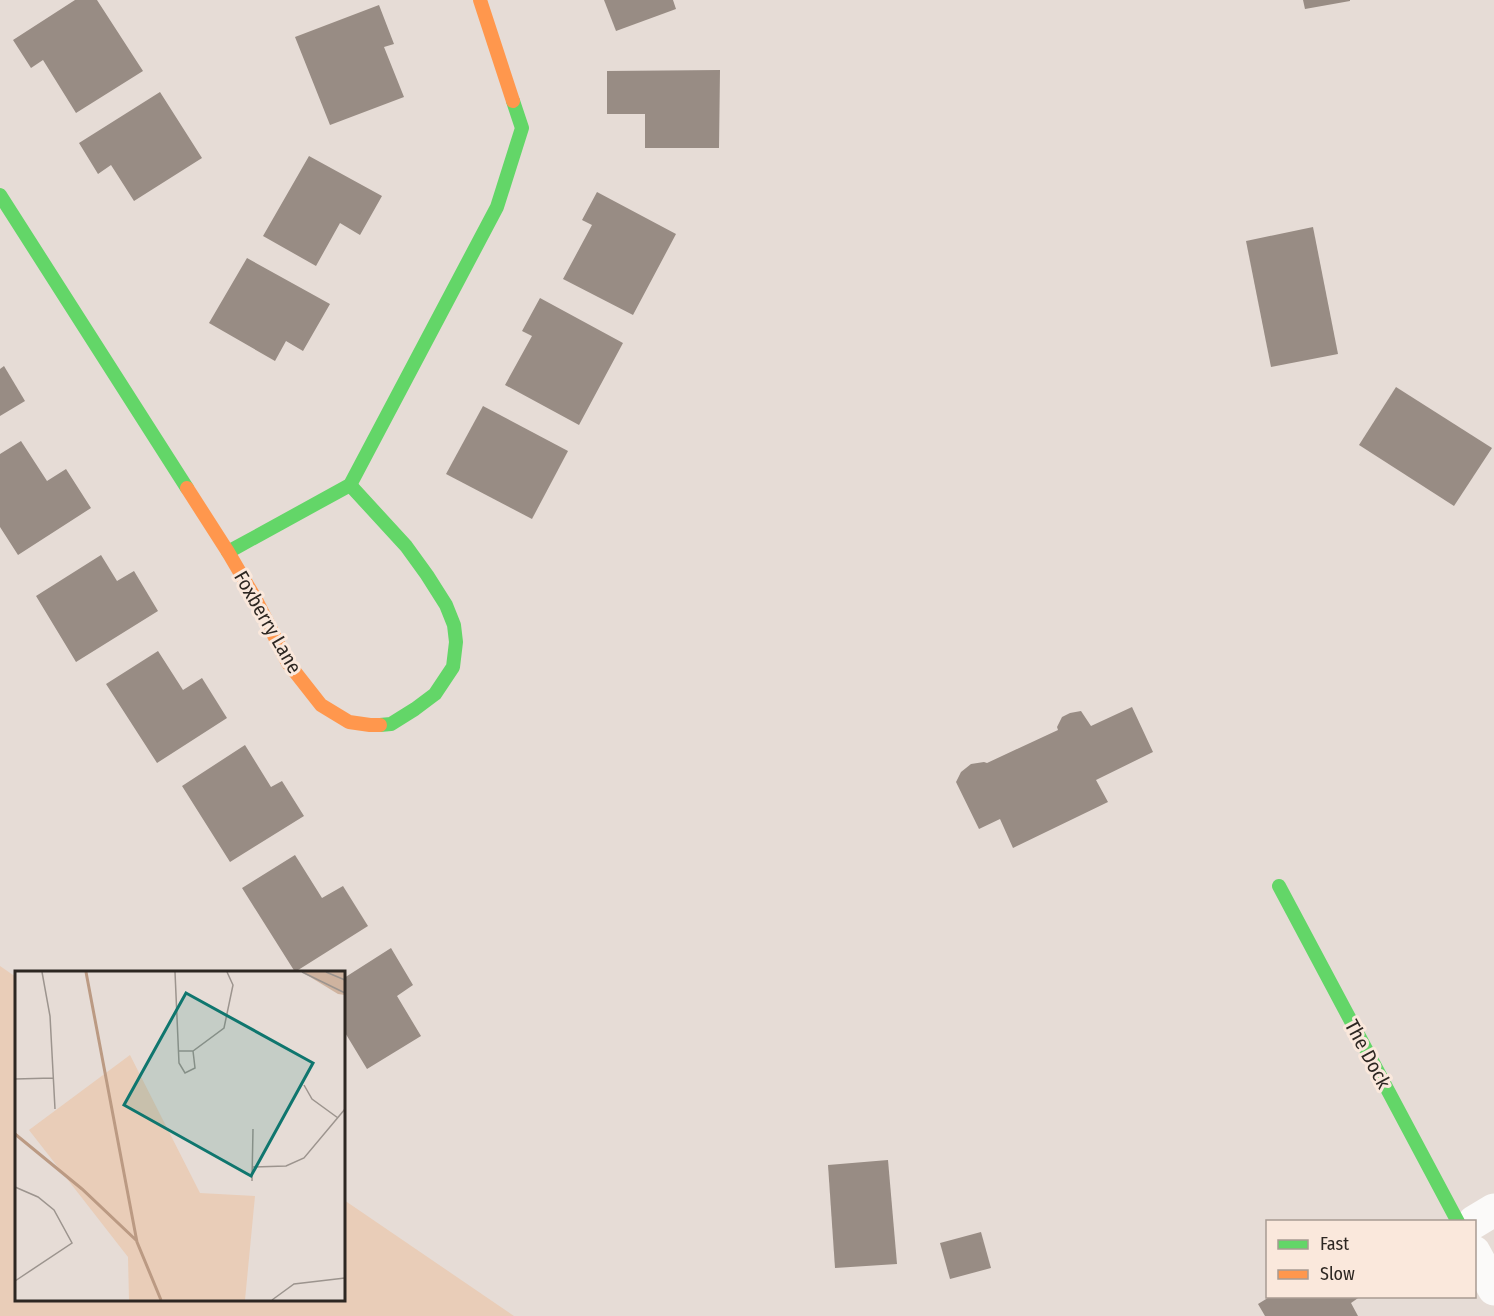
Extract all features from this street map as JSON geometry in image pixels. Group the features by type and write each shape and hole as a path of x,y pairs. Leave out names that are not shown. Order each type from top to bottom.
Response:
{"street":[{"path":"350,485 497,207 522,128 480,0"},
{"name":"Foxberry Lane","path":"0,195 228,552 255,598 288,663 321,705 349,722 370,725 391,724 435,694 453,667 456,642 454,625 446,605 406,546 350,485 228,552"},
{"name":"The Dock","path":"1278,886 1457,1220"},
{"path":"1476,1221 1494,1210"},
{"path":"1476,1256 1494,1289"}],"shaded area":[{"path":"0,966 15,976 15,1301 345,1301 345,1201 514,1316 0,1316"}],"building":[{"path":"75,0 97,0 143,71 76,113 43,60 31,68 13,40"},
{"path":"604,0 673,0 676,9 616,31"},
{"path":"1303,0 1350,0 1350,1 1305,9"},
{"path":"379,5 394,44 384,47 404,97 330,125 295,37"},
{"path":"720,70 719,148 645,148 645,114 607,114 607,71"},
{"path":"160,92 202,158 134,201 111,165 98,174 79,143"},
{"path":"309,156 382,196 360,235 340,223 316,266 263,236"},
{"path":"597,192 676,234 633,315 563,279 592,225 582,220"},
{"path":"1313,227 1338,354 1271,367 1246,241"},
{"path":"247,258 330,304 303,351 286,341 275,361 209,323"},
{"path":"540,298 623,343 579,425 505,385 532,336 522,331"},
{"path":"4,366 25,401 0,416 0,369"},
{"path":"1396,387 1492,448 1454,506 1359,445"},
{"path":"483,406 568,451 532,519 446,474"},
{"path":"21,441 47,481 66,469 91,508 18,555 0,527 0,454"},
{"path":"101,555 117,581 134,571 158,611 76,662 36,596"},
{"path":"158,651 183,690 202,678 227,718 157,763 106,684"},
{"path":"1132,707 1153,752 1096,780 1108,802 1013,848 1000,819 979,829 956,782 961,772 971,764 987,763 1058,730 1057,727 1062,717 1070,713 1081,711 1091,726"},
{"path":"245,745 271,787 282,781 304,816 230,862 182,786"},
{"path":"295,855 322,898 343,886 368,926 294,971 242,888"},
{"path":"391,948 413,985 397,996 421,1036 367,1069 345,1033 345,977"},
{"path":"888,1160 897,1264 835,1268 828,1165"},
{"path":"981,1232 991,1268 950,1279 940,1243"},
{"path":"1268,1298 1358,1298 1351,1303 1358,1316 1265,1316 1258,1304"}],"traffic: fast":[{"path":"228,552 350,485 497,207 522,128 513,101"},
{"path":"0,195 187,488"},
{"path":"350,485 406,546 446,605 454,625 456,642 453,667 435,694 391,724 380,725"},
{"path":"1279,886 1457,1220"}],"traffic: slow":[{"path":"480,0 513,101"},
{"path":"187,488 255,598 288,663 321,705 349,722 380,725"}]}
